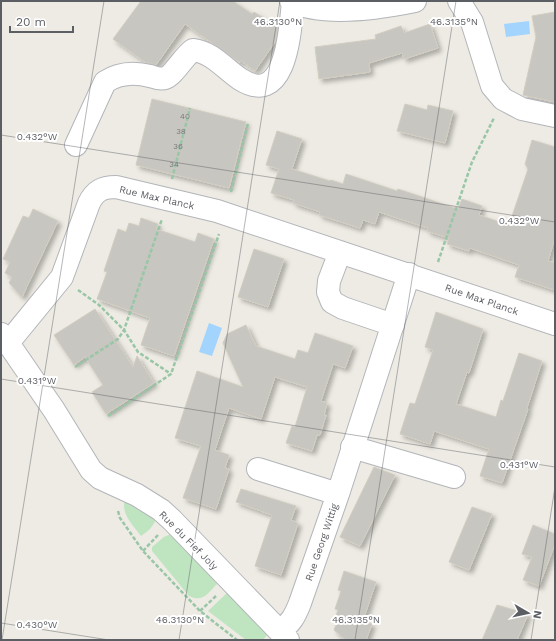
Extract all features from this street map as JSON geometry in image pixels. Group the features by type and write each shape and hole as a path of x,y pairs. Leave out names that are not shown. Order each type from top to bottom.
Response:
{"street":[{"path":"76,145 105,82 111,78 127,73 165,78 170,75 188,53 193,50 206,54 240,79 250,84 260,85 269,83 278,74 284,63 289,43 292,2 313,8 342,10 387,6 415,1"},
{"path":"459,1 472,22 492,86 503,99 522,109 555,116"},
{"name":"Rue Max Planck","path":"5,338 62,277 93,195 99,190 107,187 116,187 225,214 409,274 555,324"},
{"path":"340,252 329,281 328,292 332,302 343,308 393,325 409,274"},
{"name":"Rue Georg Wittig","path":"284,635 288,625 294,618 338,494 352,447 393,325"},
{"name":"Rue du Fief Joly","path":"5,338 54,410 91,470 100,478 137,495 161,510 284,635"},
{"path":"352,447 454,477"},
{"path":"258,469 338,494"}],"path":[{"path":"431,282 472,162 503,99"},
{"path":"75,367 118,339 124,330 161,223 190,108"},
{"path":"108,416 171,374 225,214 248,123"},
{"path":"62,277 99,305 124,330 138,352 171,374"},
{"path":"121,488 118,509 120,518 143,551 200,611 237,640"}],"green space":[{"path":"126,497 157,518 150,528 141,536 125,513 124,502"},
{"path":"173,533 217,584 202,598 194,598 189,596 152,551 152,547 164,537"},
{"path":"228,592 267,635 263,640 246,640 208,611"}],"water":[{"path":"529,21 530,34 506,37 504,24"},
{"path":"209,323 222,328 212,356 199,352"}],"building":[{"path":"141,1 233,1 252,14 254,12 278,27 275,42 255,71 241,61 239,62 185,24 156,65 145,62 113,39"},
{"path":"555,12 555,102 523,95 536,37 532,16"},
{"path":"430,24 438,48 404,59 402,53 369,63 370,72 319,79 315,47 376,39 375,35 401,26 404,33"},
{"path":"152,99 246,122 229,188 136,165"},
{"path":"405,104 427,110 428,105 453,111 445,143 397,131"},
{"path":"277,131 302,139 292,169 343,184 346,174 458,209 462,199 482,206 479,215 509,225 528,169 525,164 532,140 555,147 555,237 548,261 555,263 555,290 515,277 519,265 470,248 469,251 447,244 449,238 427,231 428,228 379,212 375,224 363,220 360,228 319,215 320,212 293,203 294,200 271,193 279,169 266,165"},
{"path":"33,209 58,221 22,297 9,283 12,277 5,273 10,262 3,259 23,216 29,218"},
{"path":"141,218 158,224 156,229 195,242 198,233 214,239 174,356 141,345 150,318 97,299 107,272 104,271 118,229 126,232 129,223 139,226"},
{"path":"254,249 284,259 268,307 238,297"},
{"path":"95,309 133,367 137,356 154,383 106,414 92,392 103,385 85,357 74,365 54,335"},
{"path":"436,312 483,329 469,373 467,372 456,404 496,417 519,353 542,361 527,408 528,409 502,483 480,476 489,449 434,431 430,444 400,434 410,403 415,404 433,350 425,347"},
{"path":"246,325 256,346 295,359 298,350 308,353 315,333 353,346 345,368 333,364 321,401 327,403 324,415 326,415 320,435 317,435 312,451 286,443 292,426 295,427 307,387 275,377 261,419 229,408 215,450 229,455 225,468 229,469 216,509 183,498 201,446 175,438 197,371 243,387 223,343 227,334"},
{"path":"374,467 395,475 360,546 340,537"},
{"path":"241,489 296,506 291,520 298,523 281,575 255,566 272,515 236,502"},
{"path":"472,507 492,514 469,570 449,562"},
{"path":"533,525 555,534 555,544 539,586 523,580 532,557 522,554"},
{"path":"344,571 376,582 363,621 372,624 366,640 346,640 334,630 337,622 334,621 338,610 335,609 341,591 338,590"},
{"path":"497,605 528,614 517,640 482,640"}]}
